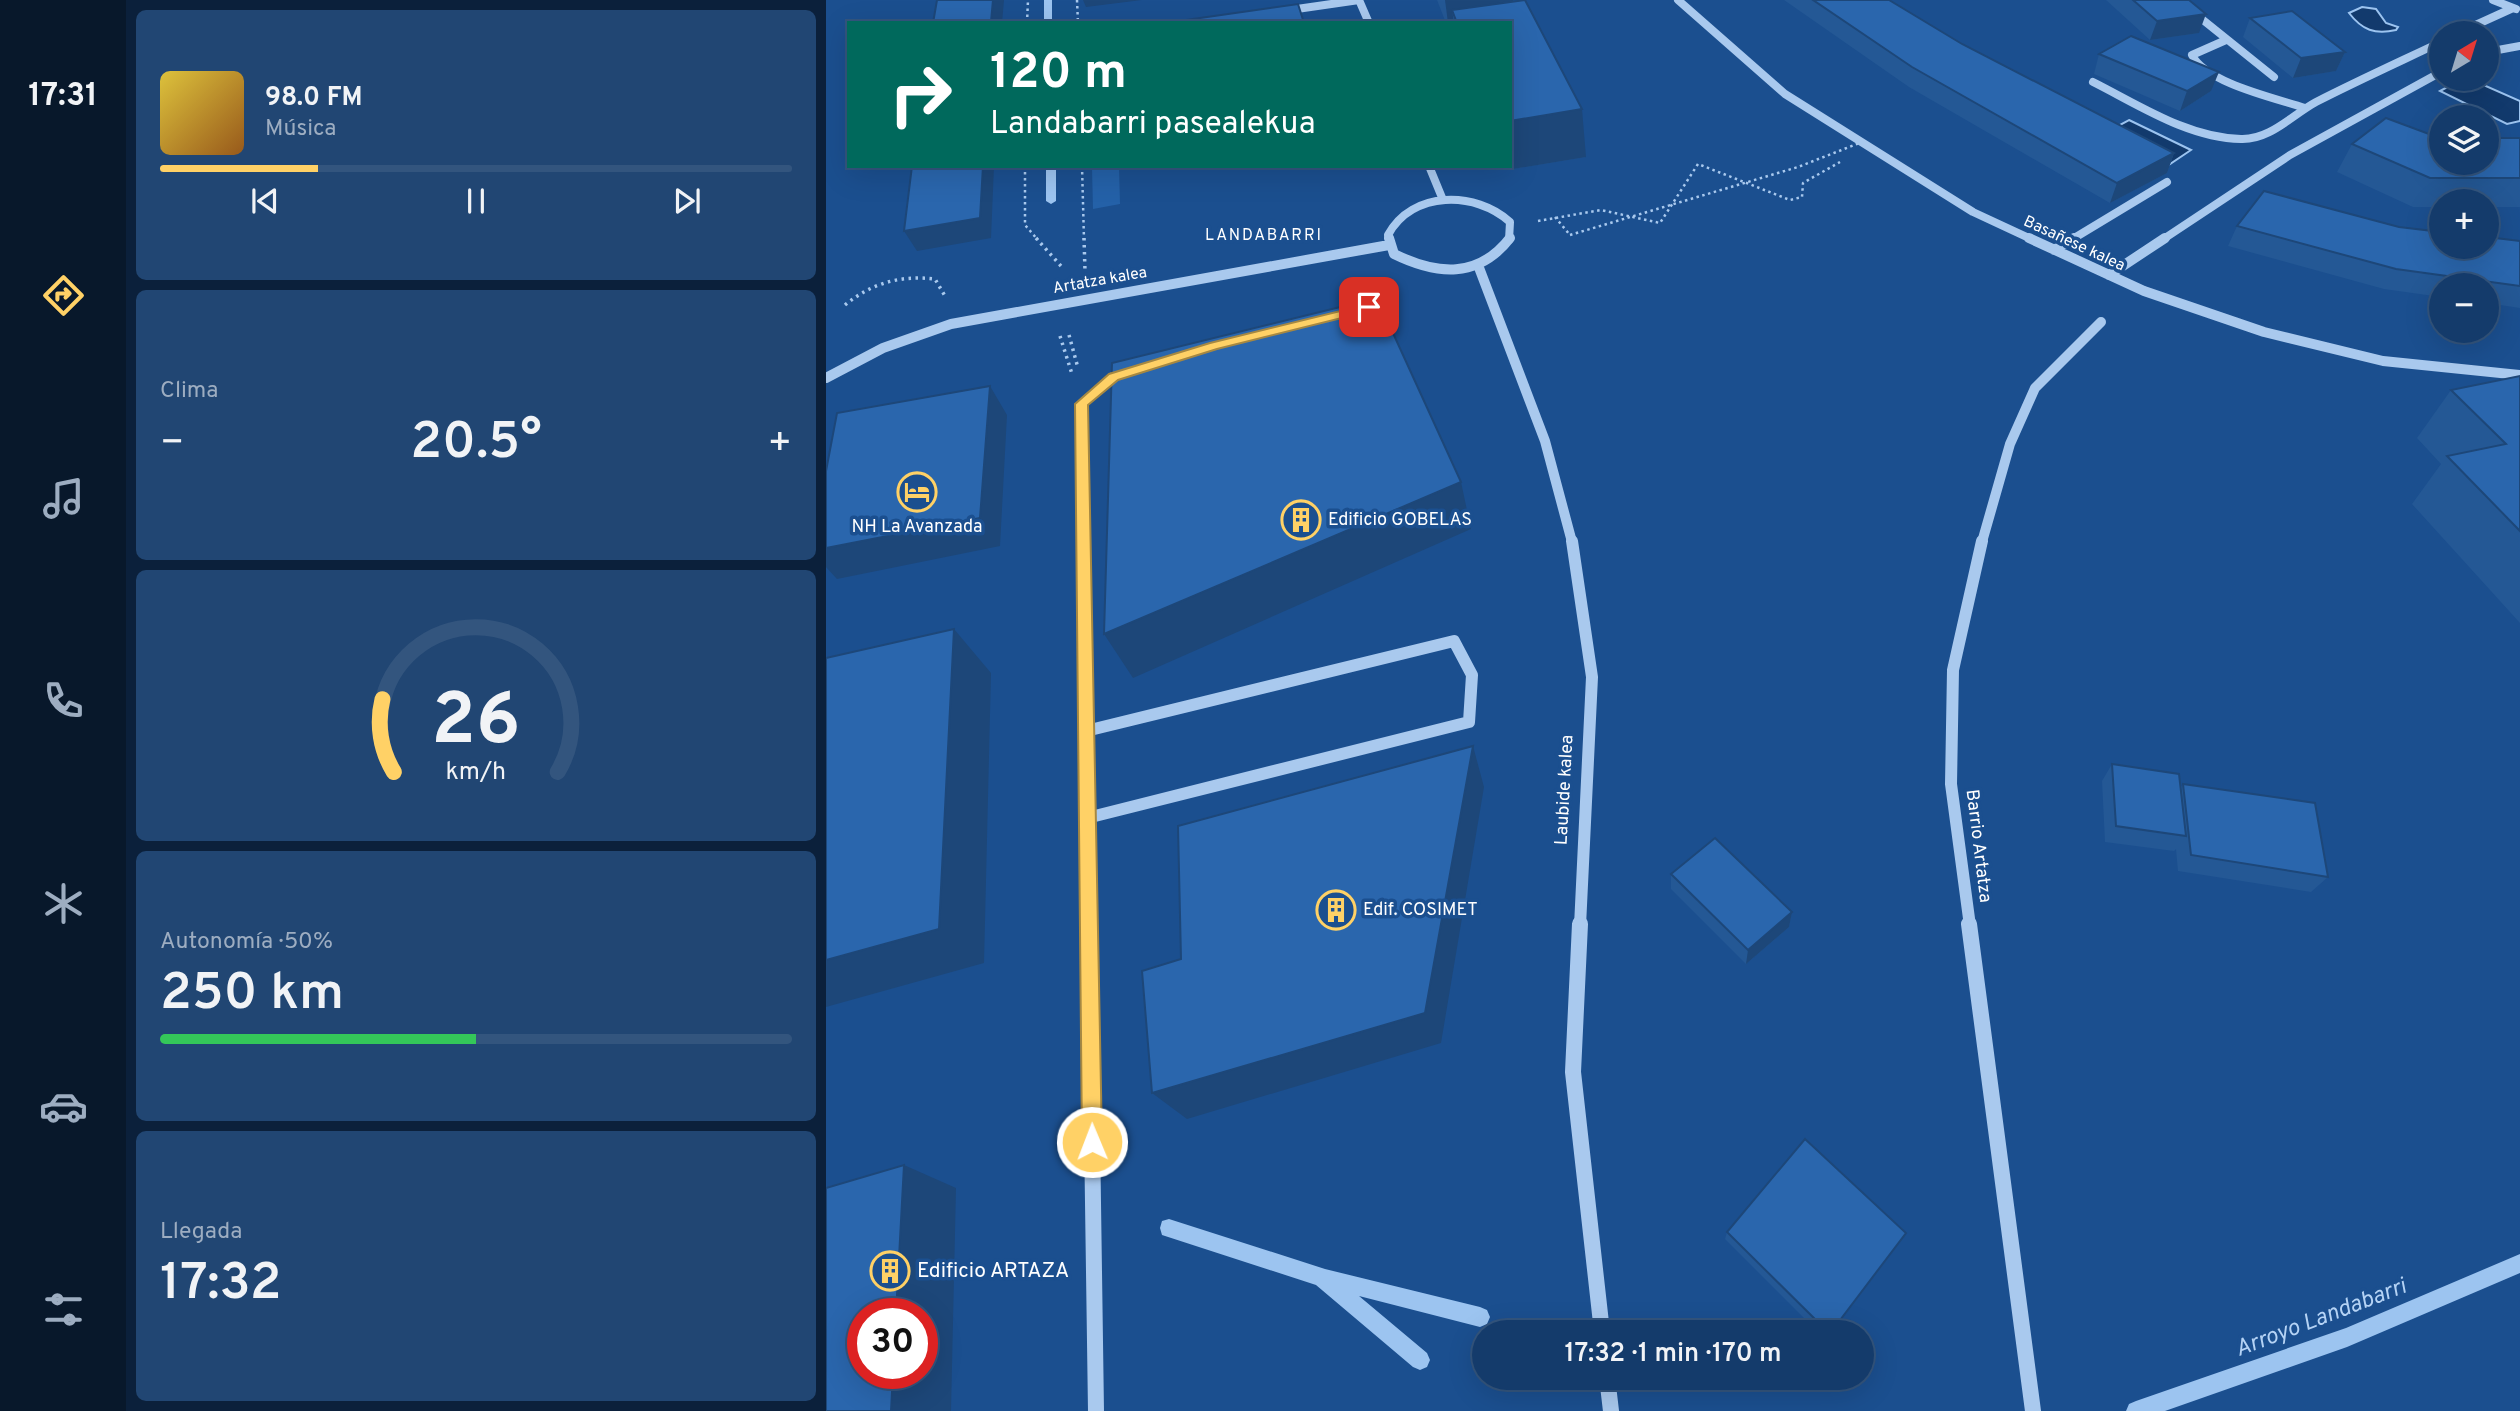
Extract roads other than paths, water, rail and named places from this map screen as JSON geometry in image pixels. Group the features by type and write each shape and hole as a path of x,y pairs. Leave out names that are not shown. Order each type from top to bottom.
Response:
{"street":[{"path":"1279,12 1359,0 1368,21"},
{"name":"Basañese kalea","path":"1678,0 1702,24 1785,94 1973,212 2144,291 2264,332 2383,360 2520,375"},
{"path":"2178,0 2274,77"},
{"path":"2493,0 2516,9"},
{"path":"2487,21 2516,9"},
{"path":"2227,40 2192,55 2198,67 2246,89 2305,108"},
{"path":"2499,50 2520,46"},
{"path":"2093,82 2174,122 2218,137 2245,139 2264,135 2305,108 2429,47"},
{"path":"2109,275 2290,155 2429,79"},
{"path":"1430,168 1443,200"},
{"path":"2054,250 2167,182"},
{"path":"1443,200 1481,202 1502,212 1513,227 1512,238 1506,249 1478,265 1439,271 1421,268 1394,254 1388,235 1400,216 1412,209 1443,200"},
{"name":"Artatza kalea","path":"826,378 883,348 951,324 1389,245"},
{"name":"Laubide kalea","path":"1478,265 1545,441 1570,526 1592,677 1573,1072 1601,1320"},
{"name":"Barrio Artatza","path":"2033,1411 1951,785 1953,670 1976,563 2010,444 2035,388 2101,322"},
{"path":"1096,1411 1082,404 1113,377 1138,369"},
{"path":"1086,731 1454,640 1472,675 1469,722 1087,818"},
{"path":"1609,1390 1611,1411"}],"waterway":[{"path":"1048,0 1048,21"},
{"path":"1051,168 1051,201"},
{"path":"1169,1228 1322,1277 1420,1360"},
{"name":"Arroyo Landabarri","path":"2136,1411 2347,1337 2520,1263"},
{"name":"Arroyo Landabarri","path":"1326,1278 1480,1317"}],"place":[{"name":"NH La Avanzada","path":"917,492"},
{"name":"Edificio GOBELAS","path":"1301,520"},
{"name":"Edif. COSIMET","path":"1336,910"},
{"name":"Edificio ARTAZA","path":"890,1271"}],"district":[{"name":"LANDABARRI","path":"1264,236"}]}
